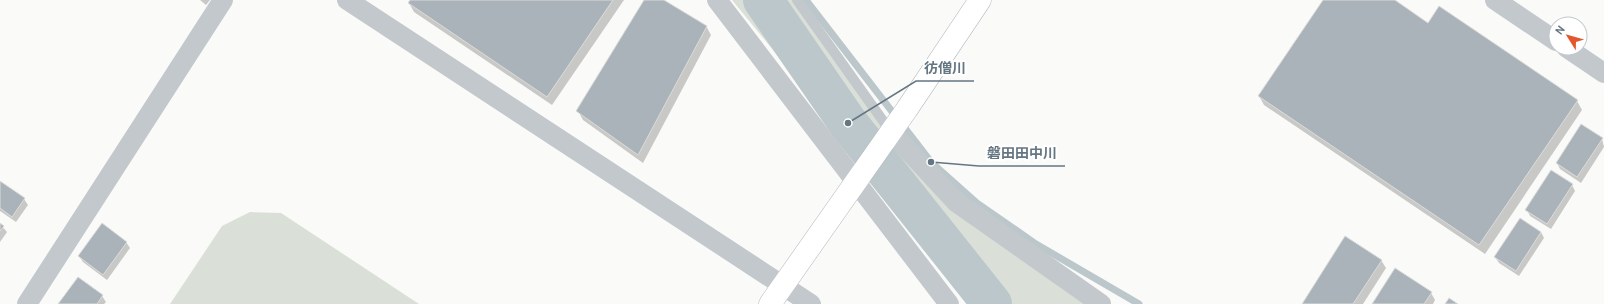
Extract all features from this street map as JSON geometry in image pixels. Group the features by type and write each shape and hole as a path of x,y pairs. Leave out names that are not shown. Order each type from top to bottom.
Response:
{"street":[{"path":"27,304 223,0"},
{"path":"347,0 811,304"},
{"path":"717,0 949,304"},
{"path":"770,304 857,182 980,0"},
{"path":"1495,0 1548,36"},
{"path":"1578,56 1604,73"},
{"path":"891,132 956,202 1102,304"}],"lane":[{"path":"796,0 891,132"}],"shaded area":[{"path":"732,0 794,0 891,132 956,202 1090,304 967,304 849,152 782,61"},
{"path":"250,212 281,213 419,304 170,304 222,226"}],"building":[{"path":"410,0 613,0 547,97 408,3"},
{"path":"644,0 664,0 707,26 638,155 576,111"},
{"path":"1323,0 1395,0 1428,23 1439,6 1578,100 1479,245 1258,96"},
{"path":"1581,124 1603,138 1577,177 1556,163"},
{"path":"1551,170 1573,184 1547,224 1525,210"},
{"path":"0,181 25,198 12,217 0,208"},
{"path":"1520,218 1541,232 1516,271 1494,257"},
{"path":"0,223 4,226 0,231"},
{"path":"102,223 127,242 103,275 78,256"},
{"path":"1345,236 1382,260 1353,304 1302,304"},
{"path":"1395,268 1432,292 1424,304 1372,304"},
{"path":"78,277 103,295 97,304 58,304"},
{"path":"1449,298 1458,304 1445,304"}],"waterway":[{"path":"763,0 848,123 992,304"},
{"path":"806,0 931,162 977,203 1036,244 1139,304"}],"place":[{"name":"彷僧川","path":"848,123"},
{"name":"磐田田中川","path":"931,162"}]}
